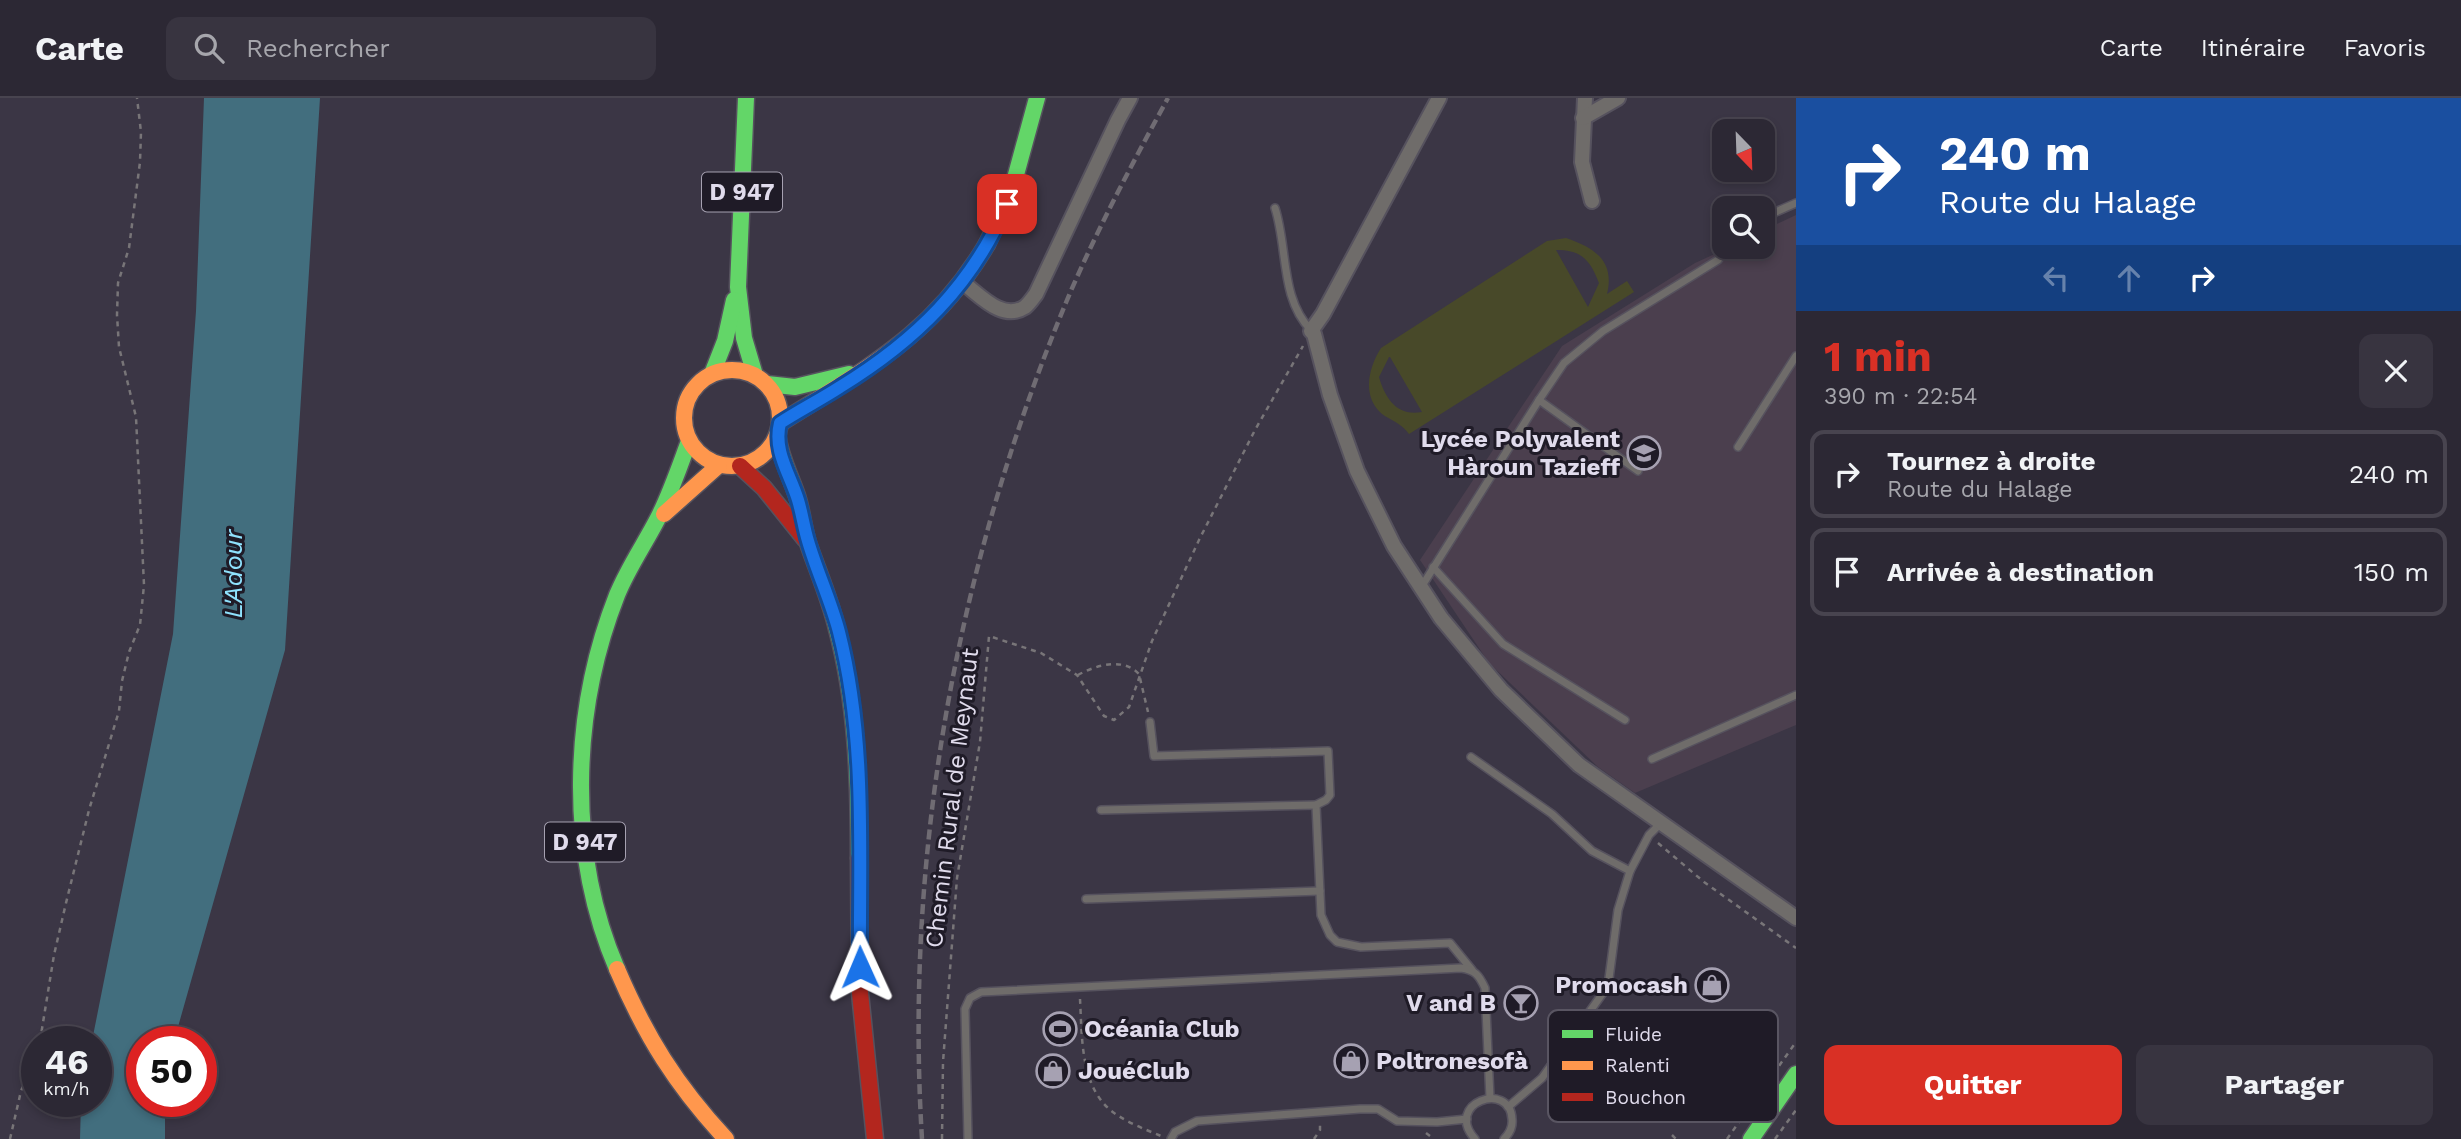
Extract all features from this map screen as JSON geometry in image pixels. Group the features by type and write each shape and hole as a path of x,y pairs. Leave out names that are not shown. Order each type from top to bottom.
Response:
{"main road":[{"name":"D 947","path":"746,98 738,287 744,338 761,380"},
{"path":"863,371 795,387 761,380 734,370 712,374 701,381 685,403 684,429 697,452 719,465 740,466 763,455 779,429 863,371 912,337 935,315 983,251 1007,204 1037,98"},
{"name":"D 947","path":"712,374 725,341 738,287"},
{"path":"761,380 778,402 780,454 798,498 808,542 824,582 847,670 858,750 860,993 876,1139"},
{"name":"D 947","path":"689,441 676,479 657,521 622,584 605,631 589,686 582,741 580,792 596,912 615,968 635,1014 663,1063 698,1109 726,1139"},
{"name":"D 947","path":"657,521 719,465"},
{"path":"740,466 764,488 808,542"},
{"path":"1778,1099 1796,1073"},
{"path":"1751,1139 1763,1122"}],"street":[{"path":"962,282 999,309 1009,312 1025,307 1036,294 1130,98"},
{"path":"1439,98 1323,314 1311,331 1357,471 1394,546 1421,588 1441,618 1501,690 1579,765 1796,918"},
{"path":"1584,98 1582,162 1592,201"},
{"path":"1583,118 1618,98"}],"lane":[{"path":"1775,212 1796,203"},
{"path":"1275,208 1294,306 1311,331"},
{"path":"1421,588 1564,363 1603,331 1719,259"},
{"path":"1738,447 1796,356"},
{"path":"1539,400 1638,471"},
{"path":"1433,567 1503,644 1625,720"},
{"path":"1652,759 1796,695"},
{"path":"1101,810 1316,805 1330,795 1328,751 1154,756 1150,722"},
{"path":"1471,757 1552,814 1592,851 1630,871"},
{"path":"1316,805 1321,915 1329,935 1337,942 1361,947 1450,943 1480,977 1485,988 1490,1098"},
{"path":"1591,1010 1608,986 1618,910 1630,871 1648,835 1660,824"},
{"path":"1086,899 1320,891"},
{"path":"968,1139 965,1009 970,998 982,992 1461,968 1472,970"},
{"path":"1508,1107 1548,1070"},
{"path":"1475,1139 1470,1133 1468,1112 1477,1102 1490,1098 1503,1102 1508,1107 1513,1121 1508,1138"},
{"path":"1169,1139 1175,1132 1197,1121 1378,1109 1397,1121 1437,1122 1467,1119"}],"path":[{"path":"42,1026 66,903 89,810 119,711 129,652 140,625 144,585 136,417 119,347 117,315 118,284 129,248 140,162 141,132 136,98"},
{"name":"Chemin Rural de Meynaut","path":"942,1139 943,1062 957,878 980,742 989,636 1041,653 1077,675 1104,716 1114,720 1129,707 1158,628 1211,516 1255,430 1311,331"},
{"path":"1077,675 1091,667 1106,664 1127,666 1139,674 1150,722"},
{"path":"1648,835 1704,882 1796,948"},
{"path":"1079,987 1082,1047 1093,1087 1108,1108 1169,1139"},
{"path":"1778,1067 1796,1042"},
{"path":"10,1139 21,1091"},
{"path":"1775,1139 1796,1110"},
{"path":"1314,1139 1321,1130 1320,1113"},
{"path":"1727,1139 1739,1122"},
{"path":"1672,1135 1676,1139"}],"shaded area":[{"name":"Lycée Polyvalent Hàroun Tazieff","path":"1796,215 1796,725 1635,793 1598,767 1489,663 1420,560 1562,346 1695,263 1712,255 1712,259 1775,259 1775,225"}],"green space":[{"path":"1566,238 1586,246 1605,264 1609,283 1607,294 1627,281 1634,292 1409,434 1382,414 1375,407 1369,390 1373,364 1381,348 1547,241","holes":["1556,250 1579,254 1592,268 1599,283 1588,307","1390,357 1422,412 1406,412 1389,399 1379,377"]}],"water":[{"name":"L'Adour","path":"204,98 320,98 285,650 178,1026 126,1026 126,1117 165,1117 165,1139 80,1139 81,1117 112,1117 112,1026 95,1026 173,634 196,311"}],"railway":[{"path":"922,1139 919,1031 922,922 931,814 947,707 969,601 997,497 1031,394 1070,293 1117,194 1168,98"}],"traffic: fast":[{"path":"746,98 738,287 744,338 755,375"},
{"path":"987,244 1011,193 1037,98"},
{"path":"712,374 725,341 734,300"},
{"path":"767,384 795,387 849,374"},
{"path":"777,435 844,657 856,743 859,858"},
{"path":"617,969 589,878 581,782 584,734 591,686 617,595 662,511 689,441"},
{"path":"1778,1100 1796,1074"},
{"path":"1751,1139 1763,1122"}],"traffic: slow":[{"path":"780,423 869,366 920,327 966,276 987,244"},
{"path":"732,370 750,373 766,384 777,400 780,418 777,436 766,452 750,463 732,466 714,463 698,452 687,436 684,418 687,400 698,384 714,373 732,370"},
{"path":"664,514 719,465"},
{"path":"617,969 639,1017 664,1059 692,1099 726,1139"}],"traffic: jam":[{"path":"740,466 764,488 805,539"},
{"path":"859,858 860,993 875,1139"}],"place":[{"name":"Lycée Polyvalent Hàroun Tazieff","path":"1644,453"},
{"name":"Promocash","path":"1712,985"},
{"name":"V and B","path":"1521,1003"},
{"name":"Océania Club","path":"1060,1029"},
{"name":"Poltronesofà","path":"1351,1061"},
{"name":"JouéClub","path":"1053,1071"}],"route":[{"path":"860,967 858,750 847,670 824,582 808,542 798,498 780,454 777,435 780,423 839,388 888,354 912,337 935,315 972,269 1007,204"}]}
